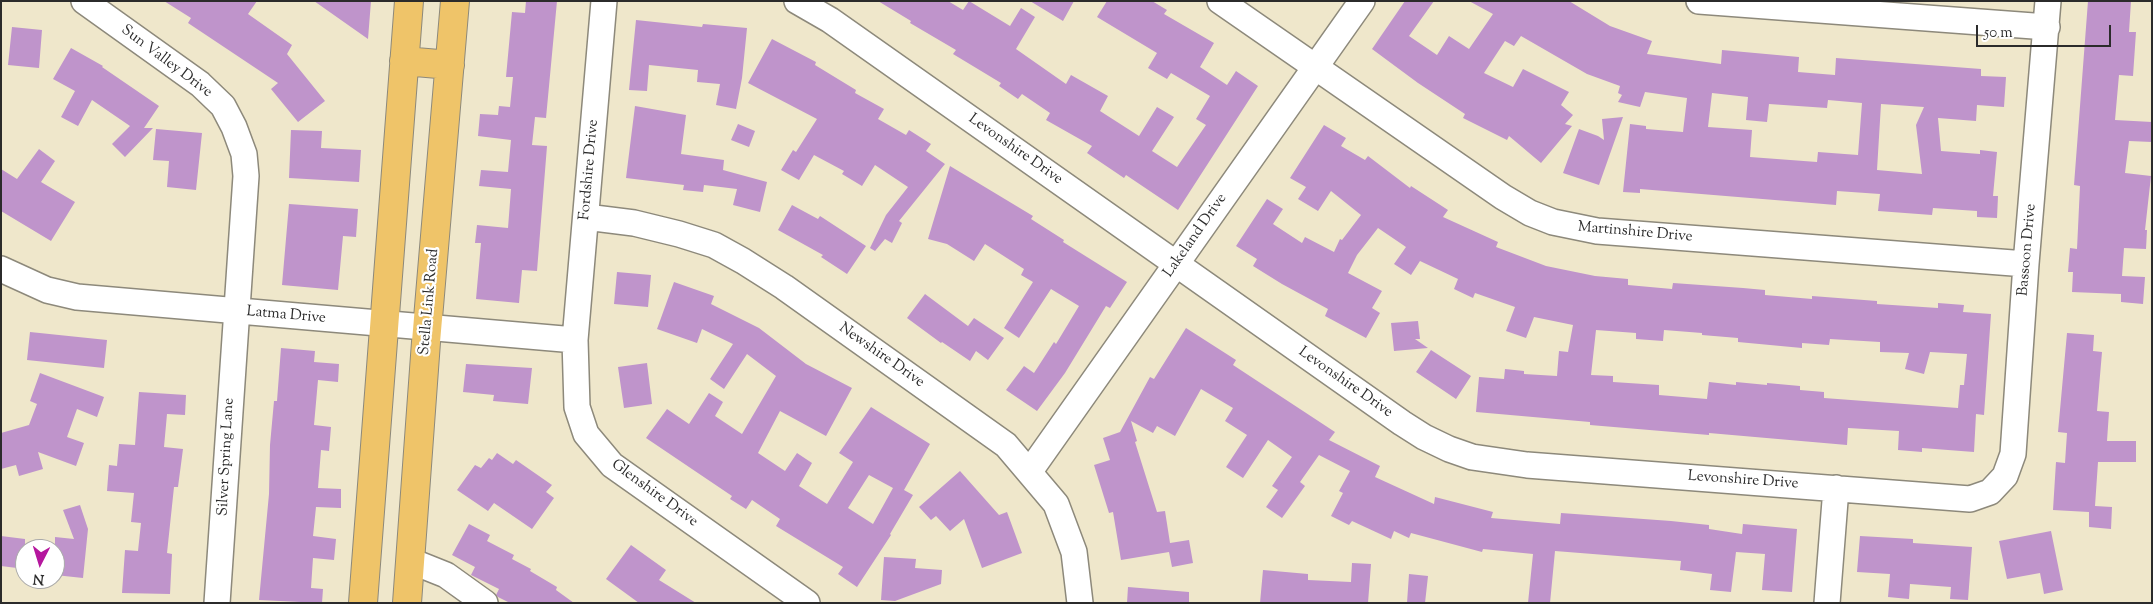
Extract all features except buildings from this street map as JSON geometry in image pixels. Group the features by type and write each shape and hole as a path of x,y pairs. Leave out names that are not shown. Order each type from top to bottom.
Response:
{"main road":[{"path":"363,603 409,1"},
{"name":"Stella Link Road","path":"408,603 428,327 455,1"},
{"path":"404,61 450,65"}],"street":[{"name":"Sun Valley Drive","path":"84,1 200,84 223,106 234,127 244,154 246,176 236,312"},
{"name":"Fordshire Drive","path":"576,340 604,1"},
{"name":"Levonshire Drive","path":"797,1 830,20 1402,423 1424,437 1472,457 1527,465 1970,499 1990,492"},
{"name":"Martinshire Drive","path":"1220,1 1503,197 1530,214 1553,222 1597,231 2026,264"},
{"name":"Lakeland Drive","path":"1030,471 1362,1"},
{"path":"1699,1 2047,27"},
{"name":"Bassoon Drive","path":"1990,492 2005,476 2013,454 2026,264 2048,1"},
{"name":"Newshire Drive","path":"586,217 634,223 714,245 784,287 1006,445 1056,504 1074,552 1080,603"},
{"name":"Latma Drive","path":"3,274 47,290 77,297 576,340"},
{"name":"Silver Spring Lane","path":"218,603 236,312"},
{"name":"Glenshire Drive","path":"576,340 577,407 586,434 612,466 807,603"},
{"path":"1827,603 1836,488"},
{"path":"410,561 446,575 485,603"}]}
